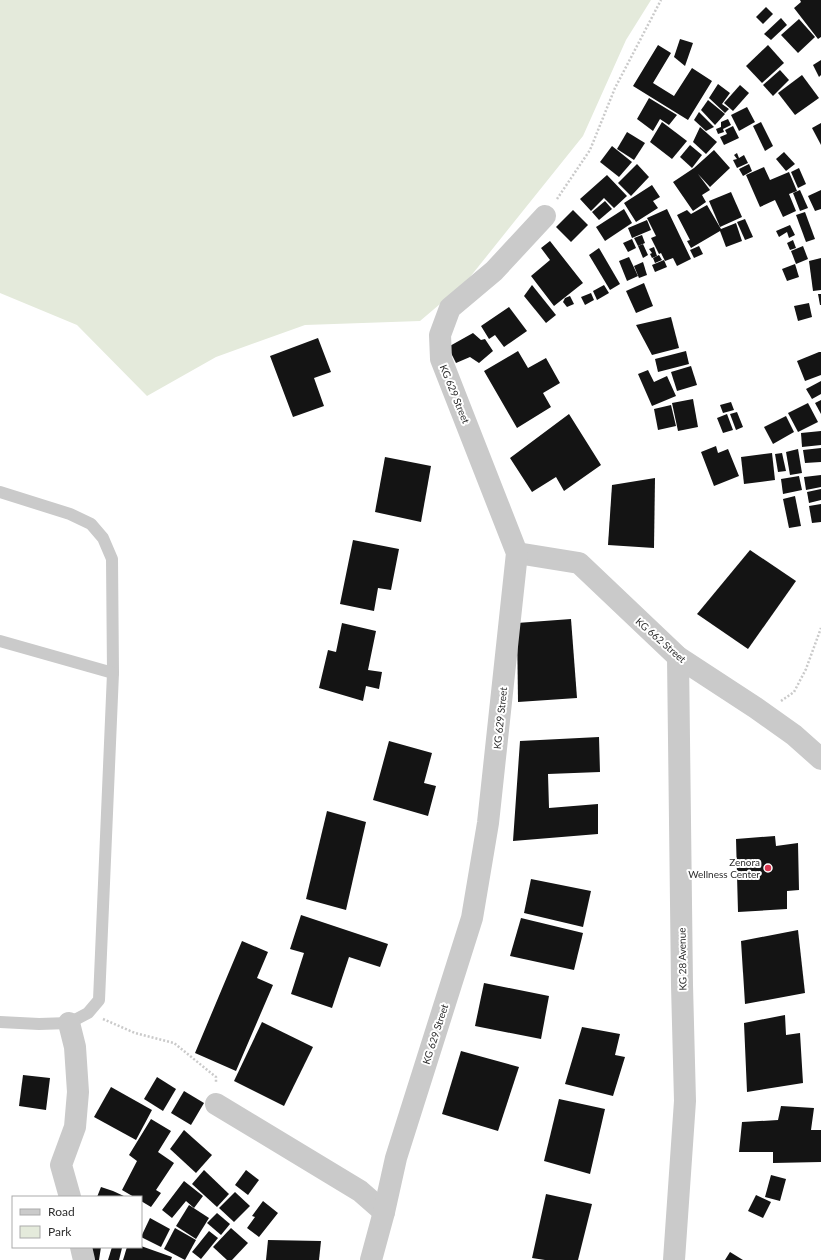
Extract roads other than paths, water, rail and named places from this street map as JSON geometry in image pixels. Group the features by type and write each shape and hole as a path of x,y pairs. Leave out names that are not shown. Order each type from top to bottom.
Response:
{"street":[{"name":"KG 629 Street","path":"371,1260 396,1158 472,918 488,823 518,553 441,359 440,335 450,308 494,271 545,216"},
{"name":"KG 662 Street","path":"518,553 579,563 678,657 756,708 794,736 821,759"},
{"name":"KG 28 Avenue","path":"674,1260 685,1101 678,657"},
{"path":"69,1023 75,1047 78,1092 75,1127 61,1165 70,1196"},
{"path":"216,1104 360,1191 384,1212"},
{"path":"81,1248 84,1260"}],"lane":[{"path":"0,492 70,514 91,524 103,538 112,559 113,674 100,1000 88,1012 69,1023 38,1024 0,1022"},
{"path":"0,641 113,674"}],"place":[{"name":"Zenora Wellness Center","path":"768,868"}]}
